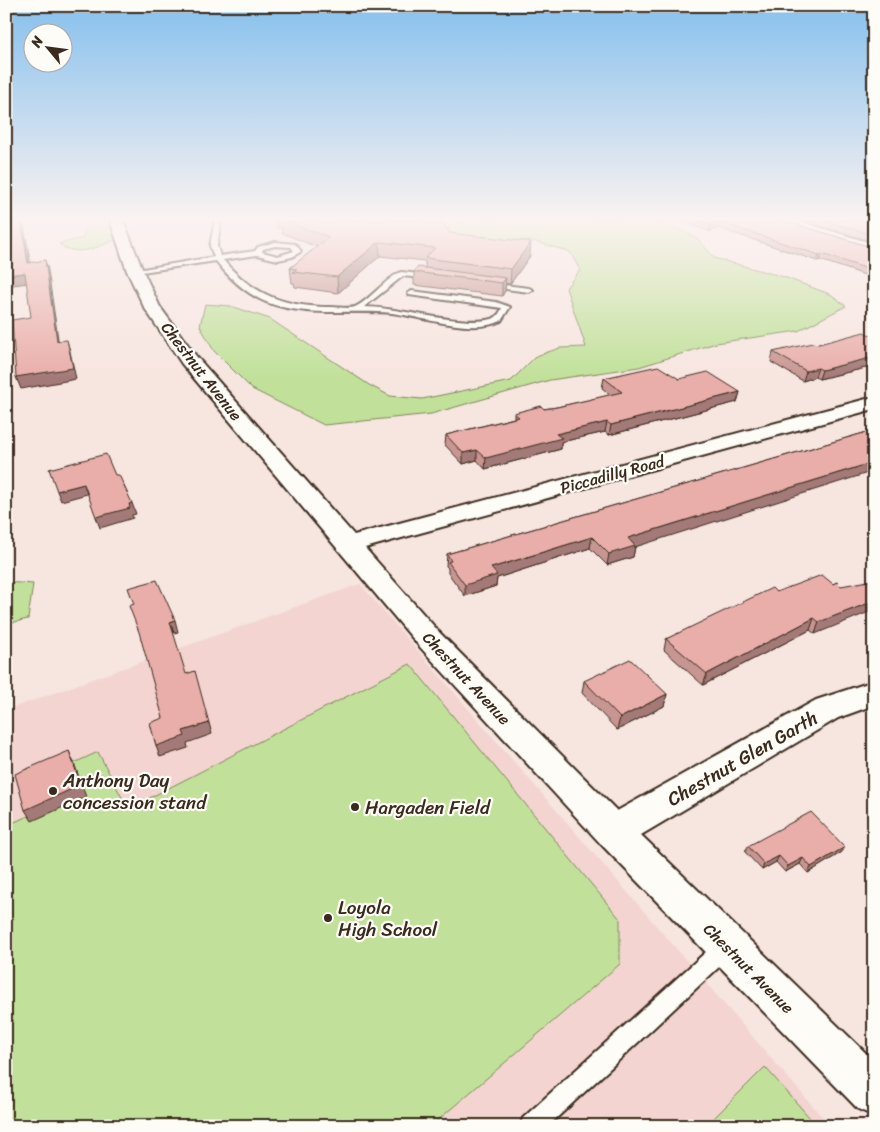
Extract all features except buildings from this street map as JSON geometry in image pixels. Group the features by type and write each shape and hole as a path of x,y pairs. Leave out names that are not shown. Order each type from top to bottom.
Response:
{"street":[{"name":"Chestnut Avenue","path":"136,273 152,307 189,360 350,544 430,640 613,832 874,1093"},
{"name":"Piccadilly Road","path":"350,544 874,403"},
{"name":"Chestnut Glen Garth","path":"613,832 827,709 874,693"}],"lane":[{"path":"232,273 260,298 270,302 306,309 358,308 477,323 496,321 504,314 506,307 496,304 412,294"},
{"path":"358,308 401,274 441,279"},
{"path":"480,284 529,290"},
{"path":"531,1126 728,946"}],"shaded area":[{"name":"Loyola High School","path":"360,584 830,1126 6,1126 6,710"}],"green space":[{"path":"578,273 769,273 832,295 846,306 798,331 716,343 639,367 550,380 431,414 324,425 252,389 214,351 200,326 205,304 231,306 270,319 369,385 390,396 422,399 511,381 536,356 560,348 586,347 566,288"},
{"path":"6,582 33,584 28,619 6,624"},
{"name":"Hargaden Field","path":"410,664 620,919 620,964 431,1126 6,1126 6,826 30,815 74,763 98,752 128,809"},
{"path":"765,1067 817,1126 706,1126"}],"place":[{"name":"Anthony Day concession stand","path":"53,791"},
{"name":"Hargaden Field","path":"355,807"},
{"name":"Loyola High School","path":"328,918"}]}
